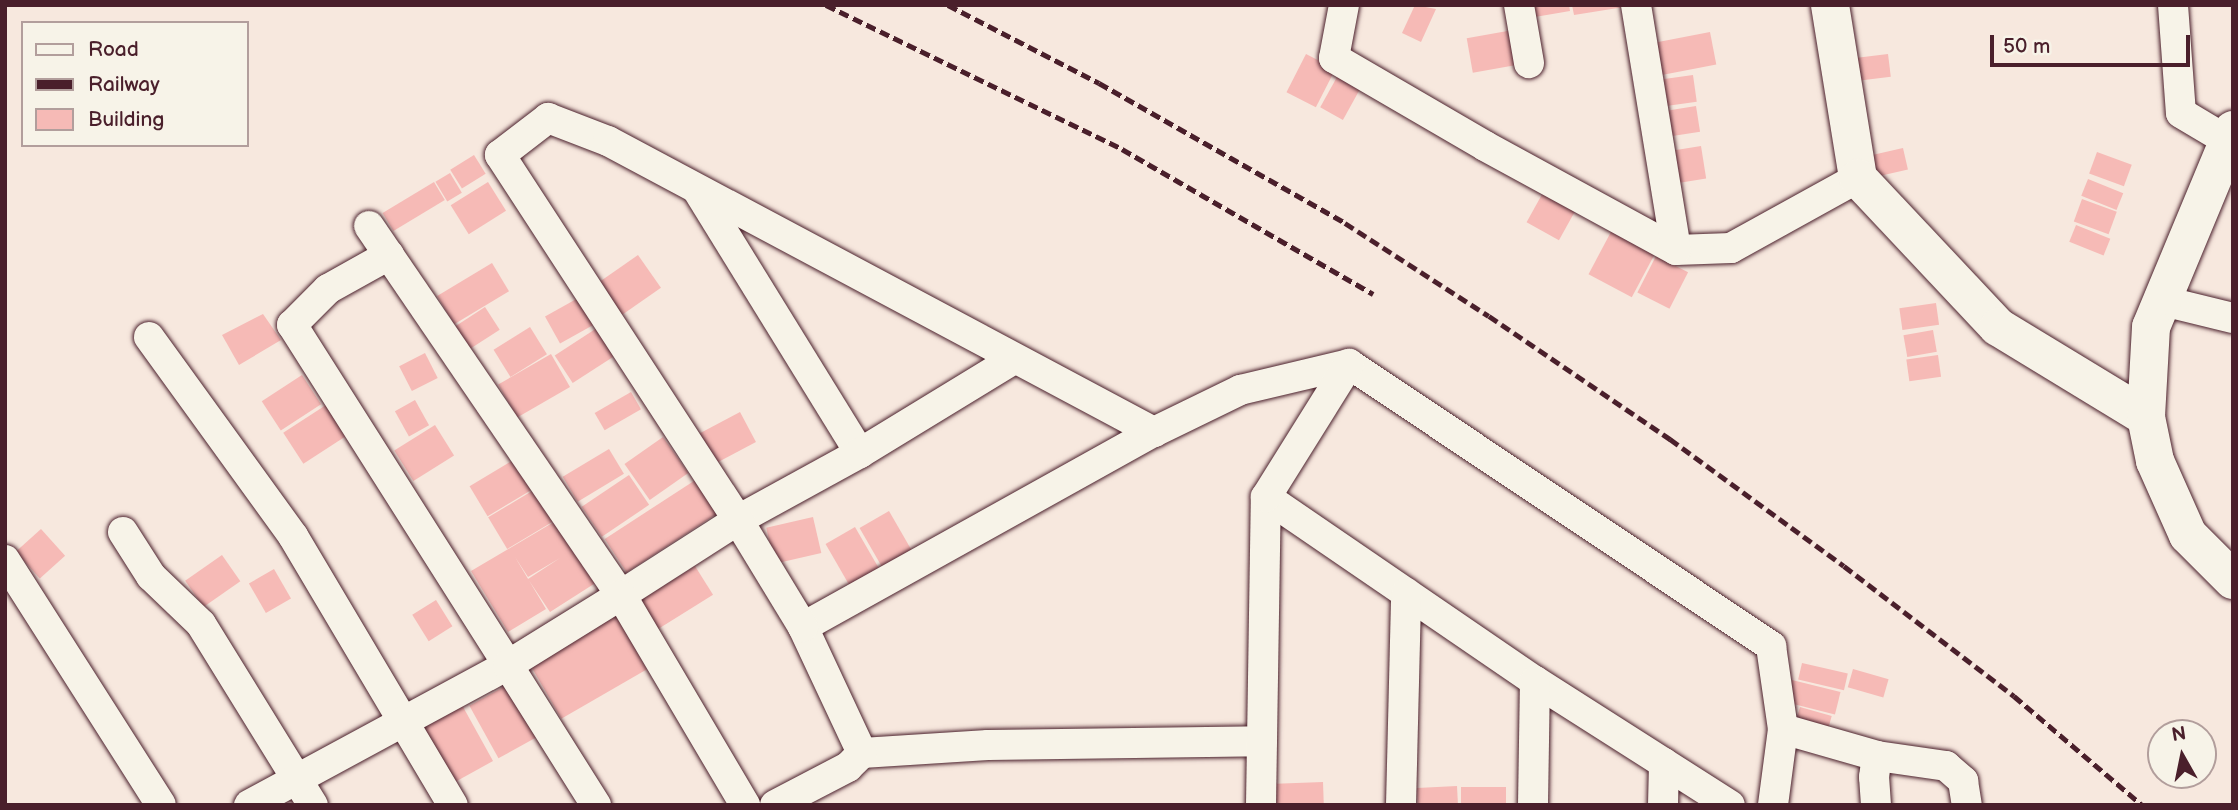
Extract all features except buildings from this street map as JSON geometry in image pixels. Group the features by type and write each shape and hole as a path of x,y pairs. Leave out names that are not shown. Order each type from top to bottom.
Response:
{"street":[{"path":"1344,5 1334,58 1485,146 1676,250 1731,248 1858,178"},
{"path":"1518,5 1529,63"},
{"path":"1636,5 1676,250"},
{"path":"1830,5 1858,178 1998,327 2146,418"},
{"path":"2173,5 2181,113 2231,135 2151,327 2146,418 2155,461 2188,535 2233,580"},
{"path":"862,753 803,627 738,520 500,155 548,118 608,141 1154,432"},
{"path":"696,188 860,453"},
{"path":"369,226 621,595 744,805"},
{"path":"389,255 328,289 292,325 596,805"},
{"path":"2163,301 2233,318"},
{"path":"149,337 293,536 453,805"},
{"path":"248,805 305,792 403,722 508,665 738,520 860,453 1014,359"},
{"path":"803,627 1154,432 1240,390 1349,364 1771,646 1783,729 1773,805"},
{"path":"1261,805 1266,497 1349,364"},
{"path":"1266,497 1535,681 1730,805"},
{"path":"122,532 151,576 201,624 305,792"},
{"path":"5,561 161,805"},
{"path":"1401,805 1406,593"},
{"path":"1533,805 1535,681"},
{"path":"1783,729 1877,756 1946,766 1963,781 1967,805"},
{"path":"775,805 848,767 862,753 988,745 1262,740"},
{"path":"1876,805 1874,777 1877,756"},
{"path":"1663,805 1664,763"}],"railway":[{"path":"826,5 1122,149 1373,294"},
{"path":"948,5 1099,83 1345,223 1489,316 1670,439 1844,566 2014,696 2142,805"}]}
